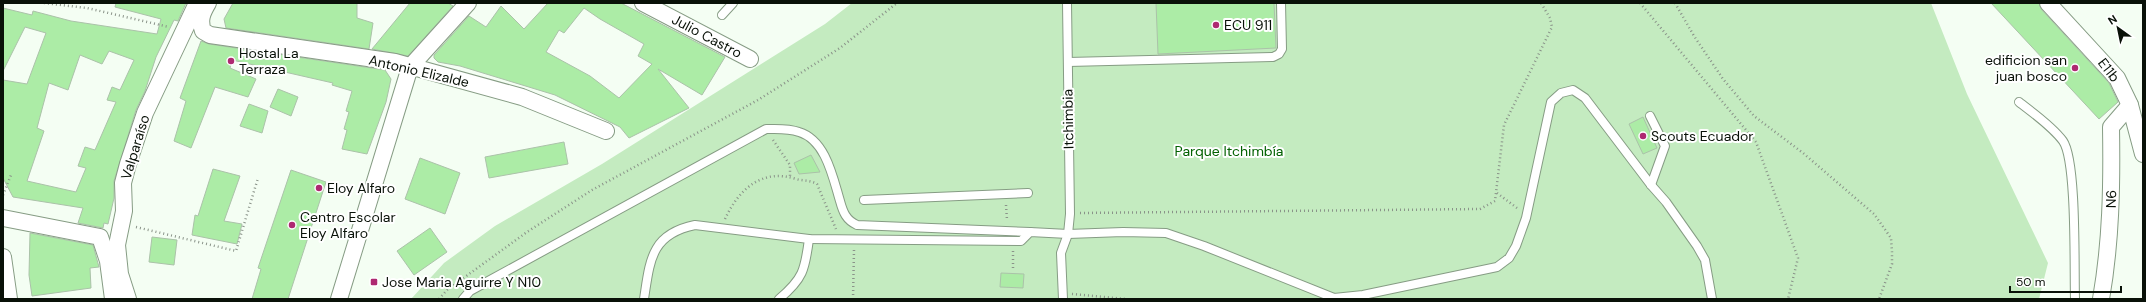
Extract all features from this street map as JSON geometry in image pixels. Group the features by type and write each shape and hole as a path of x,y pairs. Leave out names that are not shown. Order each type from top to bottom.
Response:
{"street":[{"name":"Valparaíso","path":"128,299 120,274 117,245 120,223 124,211 123,183 145,114 197,3"},
{"name":"Antonio Elizalde","path":"208,3 202,13 201,25 203,31 210,35 395,62 522,97 606,131"},
{"path":"339,299 410,66 468,3"},
{"name":"Julio Castro","path":"643,3 750,59"},
{"name":"E11b","path":"2048,3 2117,78 2130,105 2143,154"},
{"name":"N6","path":"2101,299 2109,241 2111,126 2130,105"},
{"path":"3,218 100,237 108,261 113,299"},
{"path":"3,257 9,299"}],"lane":[{"path":"722,15 733,3"},
{"name":"Itchimbia","path":"1063,299 1061,253 1068,234 1070,214 1067,3"},
{"path":"1068,62 1273,57 1279,54 1282,49 1281,3"},
{"path":"463,299 470,291 766,129 788,129 800,132 815,141 826,160 844,214 857,225 1008,230 1068,234 1123,232 1166,233 1204,246 1334,298 1363,295 1497,267 1509,258 1516,246 1528,211 1551,102 1561,93 1573,90 1585,98 1651,185 1666,202 1697,246 1705,260 1712,299"},
{"path":"2019,102 2036,115 2063,141 2069,160 2074,230 2075,299"},
{"path":"1650,116 1665,146 1651,185"},
{"path":"864,200 1028,193"},
{"path":"644,299 652,254 659,243 683,227 695,224 809,239 1021,241 1030,232"},
{"path":"778,299 796,285 806,263 809,239"}],"path":[{"path":"44,3 87,8 174,28"},
{"path":"439,299 447,290 534,227 598,186 758,100 840,48 897,3"},
{"path":"1070,214 1096,212 1480,209 1495,201 1504,125 1552,27 1550,18 1541,3"},
{"path":"1640,3 1756,142 1798,258 1788,299"},
{"path":"1675,3 1694,36 1723,79 1754,116 1803,153 1874,214 1891,238 1892,264 1879,299"},
{"path":"766,129 790,165 790,176"},
{"path":"3,195 11,175"},
{"path":"721,228 734,204 753,182 782,175 817,184 840,239"},
{"path":"120,223 236,251 258,178"},
{"path":"1496,192 1515,207 1528,211"},
{"path":"1006,194 1008,230"},
{"path":"853,299 854,239"},
{"path":"1012,241 1013,270"},
{"path":"1070,294 1126,299"}],"green space":[{"name":"Parque Itchimbía","path":"852,3 1931,3 1967,94 2048,263 2039,299 411,299 444,263 495,226 602,164 825,24"}],"building":[{"path":"116,3 186,3 178,21 174,20 156,57 145,91 136,110 114,181 114,198 108,224 104,223 103,228 78,223 83,208 13,197 3,178 3,80 27,84 46,33 25,27 3,71 3,8 32,15 33,11 71,21 157,34 161,19 115,7","holes":["109,51 134,60 120,90 112,87 107,100 116,102 95,150 85,147 78,166 86,168 76,192 27,181 44,131 37,128 49,83 68,90 80,55 102,64"]},
{"path":"233,3 357,3 357,18 373,23 369,49 226,28 224,19"},
{"path":"410,3 448,3 453,6 408,56 372,49"},
{"path":"548,3 621,3 725,57 702,95 658,69 689,108 629,138 620,127 555,95 460,66 438,62 434,58 434,55 469,16 486,27 501,6 524,29","holes":["584,8 600,19 644,44 638,56 652,64 619,98 590,76 546,52 559,30 564,33"]},
{"name":"ECU 911","path":"1156,3 1274,3 1276,48 1158,54"},
{"name":"edificion san juan bosco","path":"1991,3 2039,3 2041,9 2109,83 2118,102 2099,119"},
{"path":"201,41 209,44 385,70 391,79 386,102 367,154 342,149 347,130 344,129 349,112 346,111 352,91 332,85 333,83 232,60 230,68 256,79 248,97 215,87 191,148 174,141 186,101 180,98"},
{"path":"278,89 298,97 291,116 270,107"},
{"path":"249,104 268,111 262,133 240,126"},
{"name":"Scouts Ecuador","path":"1643,117 1657,148 1643,154 1629,124"},
{"path":"564,142 568,164 489,178 485,157"},
{"path":"811,155 820,172 799,174 794,163"},
{"name":"Centro Escolar Eloy Alfaro","path":"420,158 460,173 445,214 405,199"},
{"path":"213,169 240,176 224,221 242,224 237,244 192,235 195,215 198,216"},
{"name":"Centro Escolar Eloy Alfaro","path":"291,170 326,182 288,299 252,299 261,269 258,268"},
{"name":"Centro Escolar Eloy Alfaro","path":"430,228 447,252 414,275 397,251"},
{"path":"30,233 93,245 99,267 90,268 91,288 32,296 29,275"},
{"path":"152,237 177,240 174,265 149,262"},
{"path":"1001,273 1024,274 1023,288 1000,287"}],"place":[{"name":"ECU 911","path":"1216,25"},
{"name":"Hostal La Terraza","path":"231,61"},
{"name":"edificion san juan bosco","path":"2075,68"},
{"name":"Scouts Ecuador","path":"1643,136"},
{"name":"Eloy Alfaro","path":"319,188"},
{"name":"Centro Escolar Eloy Alfaro","path":"292,225"},
{"name":"Jose Maria Aguirre Y N10","path":"374,282"}]}
